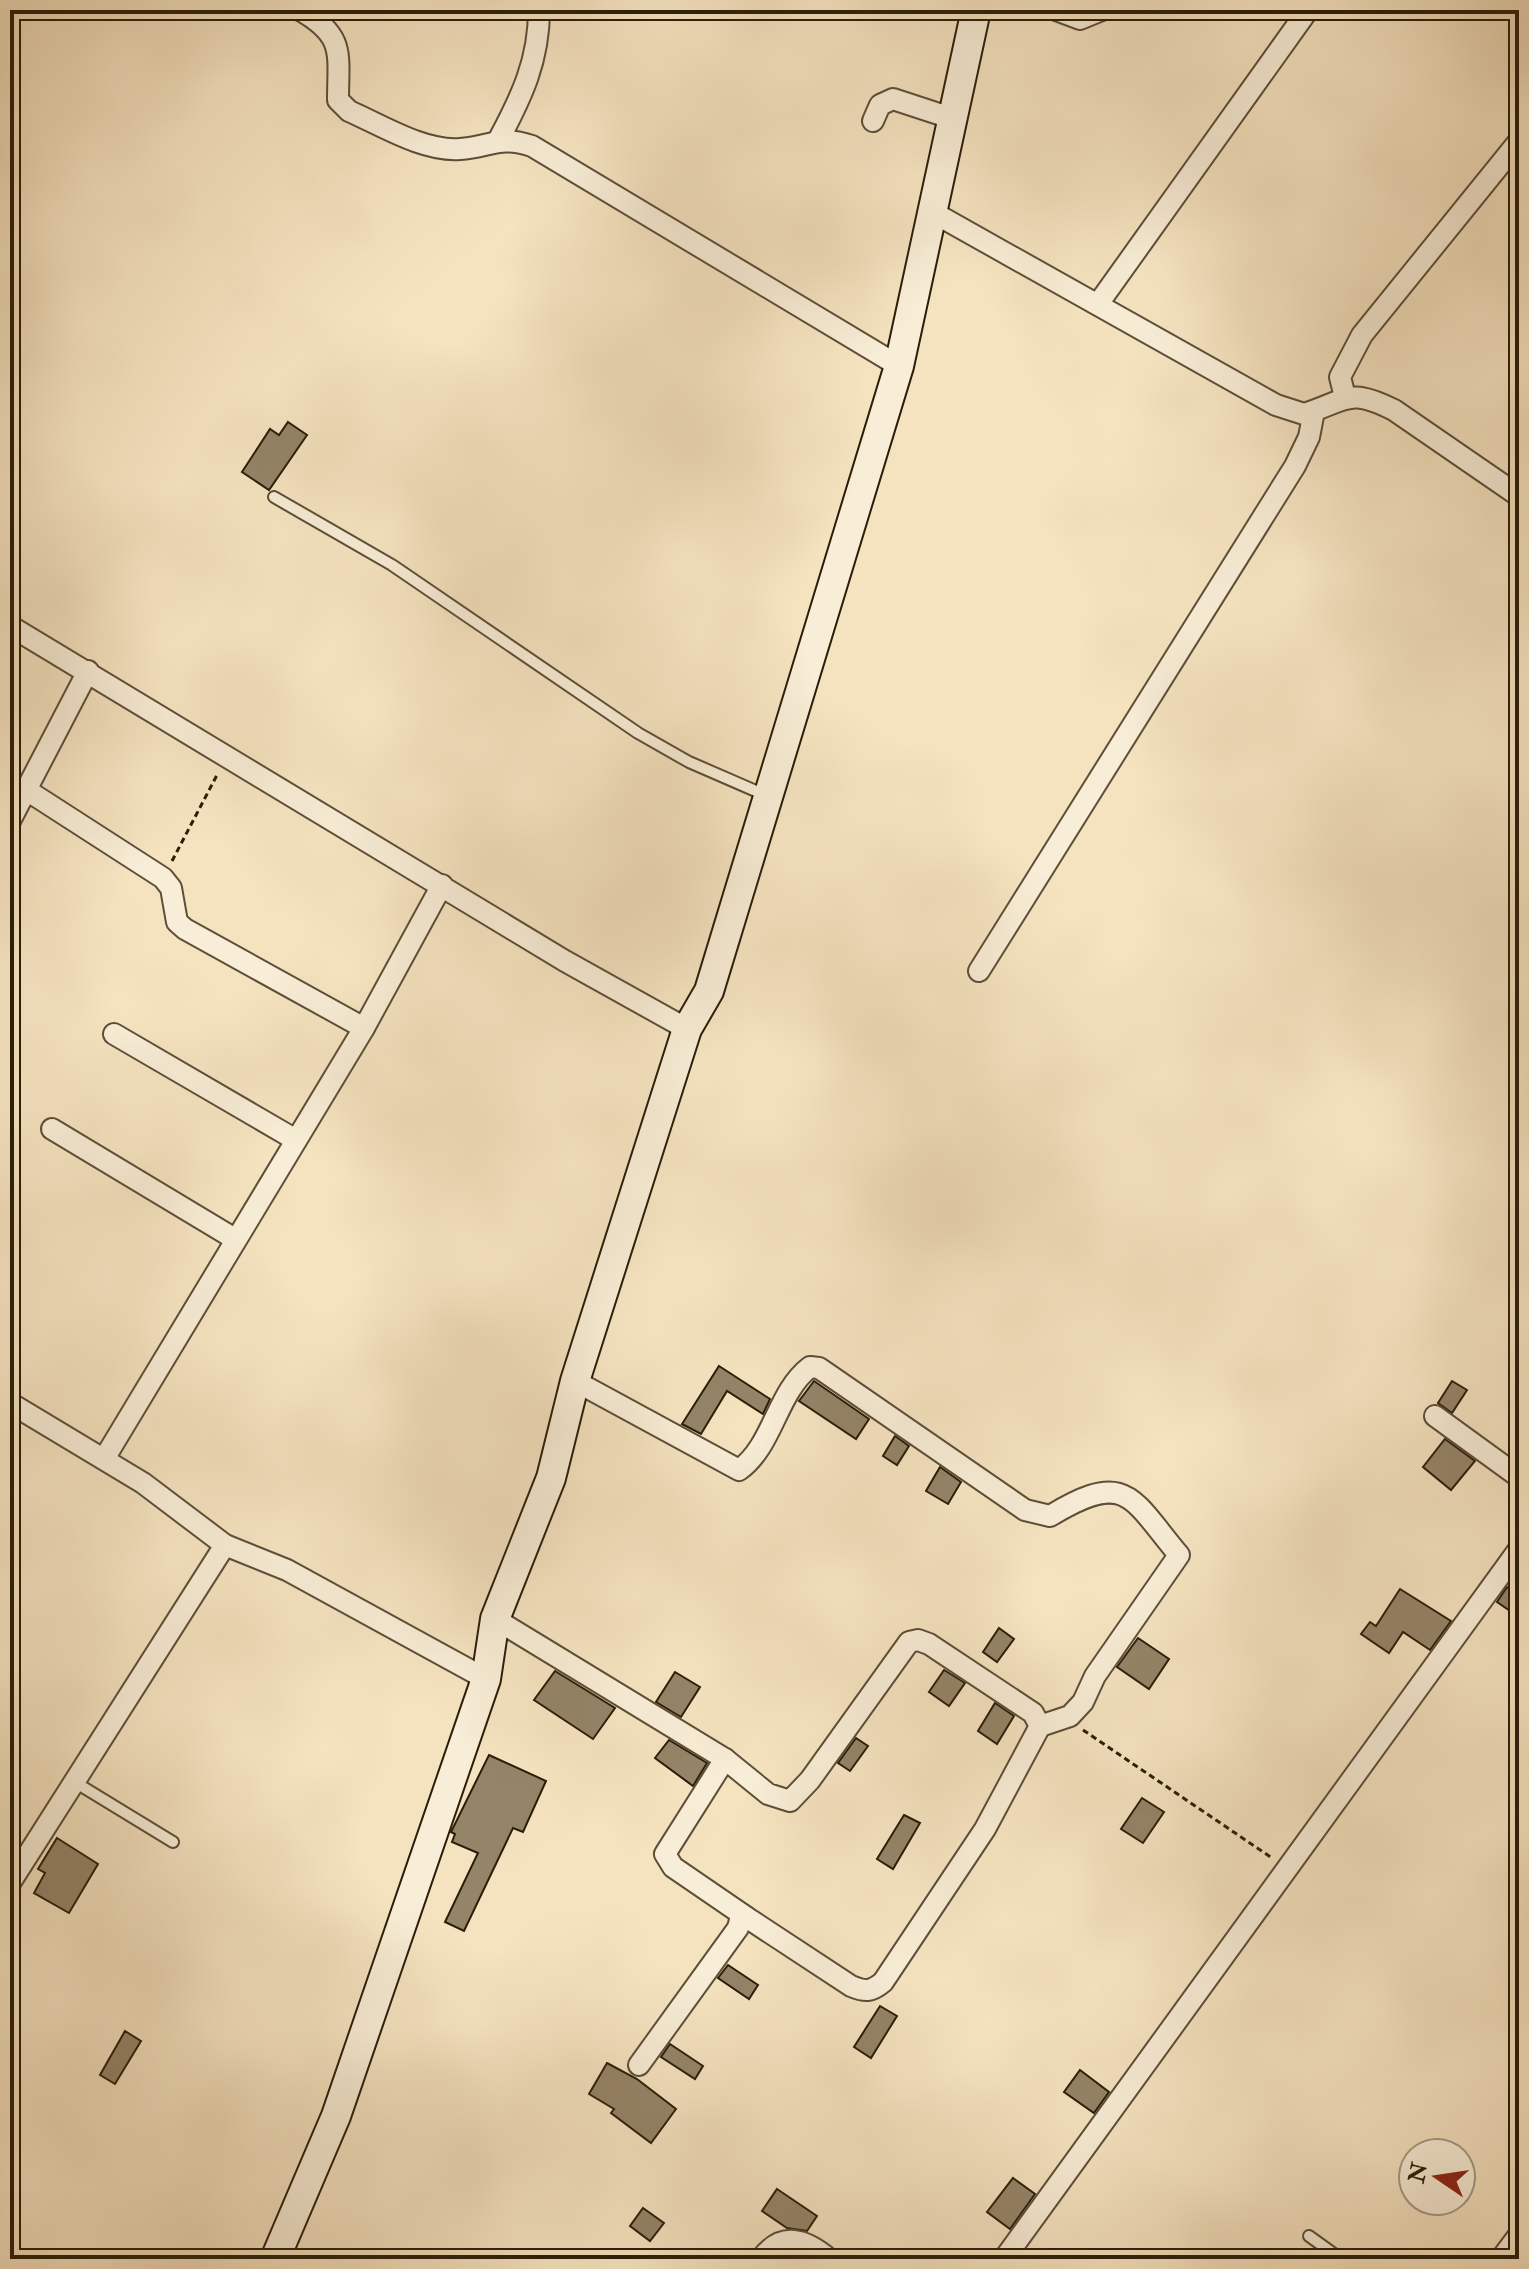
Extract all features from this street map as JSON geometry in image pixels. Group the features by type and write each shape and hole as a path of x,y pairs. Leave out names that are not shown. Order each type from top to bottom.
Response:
{"street":[{"path":"300,10 332,35 342,64 338,100 349,111 440,147 460,149 499,139 532,146 899,366"},
{"path":"499,139 520,101 535,61 539,10"},
{"path":"275,2259 336,2116 486,1679 495,1619 551,1478 575,1381 687,1029 709,991 899,366 976,10"},
{"path":"1056,10 1080,19 1102,10"},
{"path":"1098,304 1308,10"},
{"path":"873,121 880,105 893,99 954,119"},
{"path":"1345,397 1340,377 1362,335 1519,141"},
{"path":"934,213 1276,405 1304,414 1345,397 1358,395 1394,410 1517,491"},
{"path":"979,971 1295,466 1309,437 1314,411"},
{"path":"10,626 565,961 687,1029"},
{"path":"10,821 88,671"},
{"path":"28,791 163,878 171,888 177,922 185,929 364,1028"},
{"path":"104,1459 364,1028 442,885"},
{"path":"114,1034 296,1140"},
{"path":"52,1129 235,1239"},
{"path":"575,1381 739,1470 776,1419 802,1373 810,1367 819,1368 1038,1516 1050,1516 1093,1495 1114,1493 1131,1498 1179,1555 1095,1676 1083,1702 1070,1716 1040,1726 985,1829 883,1982 873,1990 864,1992 851,1986 673,1867 665,1854 725,1759"},
{"path":"10,1403 143,1483 225,1545 287,1570 486,1679"},
{"path":"1435,1416 1519,1477"},
{"path":"10,1883 225,1545"},
{"path":"1004,2259 1519,1549"},
{"path":"495,1619 725,1759 768,1794 790,1801 810,1780 898,1652 909,1642 918,1640 1033,1713 1040,1726"},
{"path":"639,2065 738,1928 740,1920 746,1917"},
{"path":"1501,2259 1519,2235"},
{"path":"761,2259 770,2247 788,2239 805,2241 829,2259"}],"lane":[{"path":"274,497 392,565 657,745 766,796"},
{"path":"73,1781 173,1842"},
{"path":"1309,2236 1341,2259"}],"path":[{"path":"163,878 226,758"},
{"path":"1063,1717 1288,1868"}],"building":[{"path":"288,422 307,435 269,490 242,472 270,429 279,435"},
{"path":"719,1366 770,1399 763,1414 727,1391 701,1434 682,1424"},
{"path":"814,1381 869,1419 856,1439 799,1401"},
{"path":"1452,1381 1467,1390 1452,1413 1438,1403"},
{"path":"895,1436 909,1446 897,1465 883,1456"},
{"path":"1445,1439 1475,1461 1451,1490 1423,1467"},
{"path":"940,1467 961,1482 948,1504 926,1491"},
{"path":"1507,1587 1519,1595 1519,1617 1497,1602"},
{"path":"1400,1589 1451,1621 1430,1650 1403,1632 1389,1653 1361,1634 1370,1622 1376,1626"},
{"path":"999,1628 1014,1639 997,1662 983,1652"},
{"path":"1138,1638 1169,1659 1149,1689 1117,1667"},
{"path":"944,1670 965,1683 949,1706 929,1692"},
{"path":"555,1671 615,1708 593,1739 534,1700"},
{"path":"675,1672 700,1687 681,1717 656,1702"},
{"path":"995,1703 1014,1716 997,1744 978,1731"},
{"path":"856,1738 868,1746 850,1771 838,1763"},
{"path":"669,1740 707,1763 693,1786 655,1758"},
{"path":"489,1755 546,1781 523,1832 513,1828 464,1931 445,1922 478,1853 452,1842 455,1834 451,1832"},
{"path":"1142,1798 1164,1812 1143,1843 1121,1829"},
{"path":"904,1815 920,1823 893,1869 877,1859"},
{"path":"57,1838 98,1864 69,1913 34,1893 45,1873 38,1869"},
{"path":"728,1965 758,1985 749,1999 718,1978"},
{"path":"880,2006 897,2016 871,2058 854,2047"},
{"path":"125,2031 141,2041 115,2084 100,2075"},
{"path":"670,2044 703,2066 695,2079 661,2057"},
{"path":"607,2063 637,2079 676,2109 651,2143 611,2113 614,2109 589,2094"},
{"path":"1080,2070 1109,2092 1094,2113 1064,2092"},
{"path":"1013,2178 1035,2194 1010,2229 987,2212"},
{"path":"777,2189 817,2216 807,2231 787,2228 762,2211"},
{"path":"643,2208 664,2223 650,2241 630,2226"}]}
